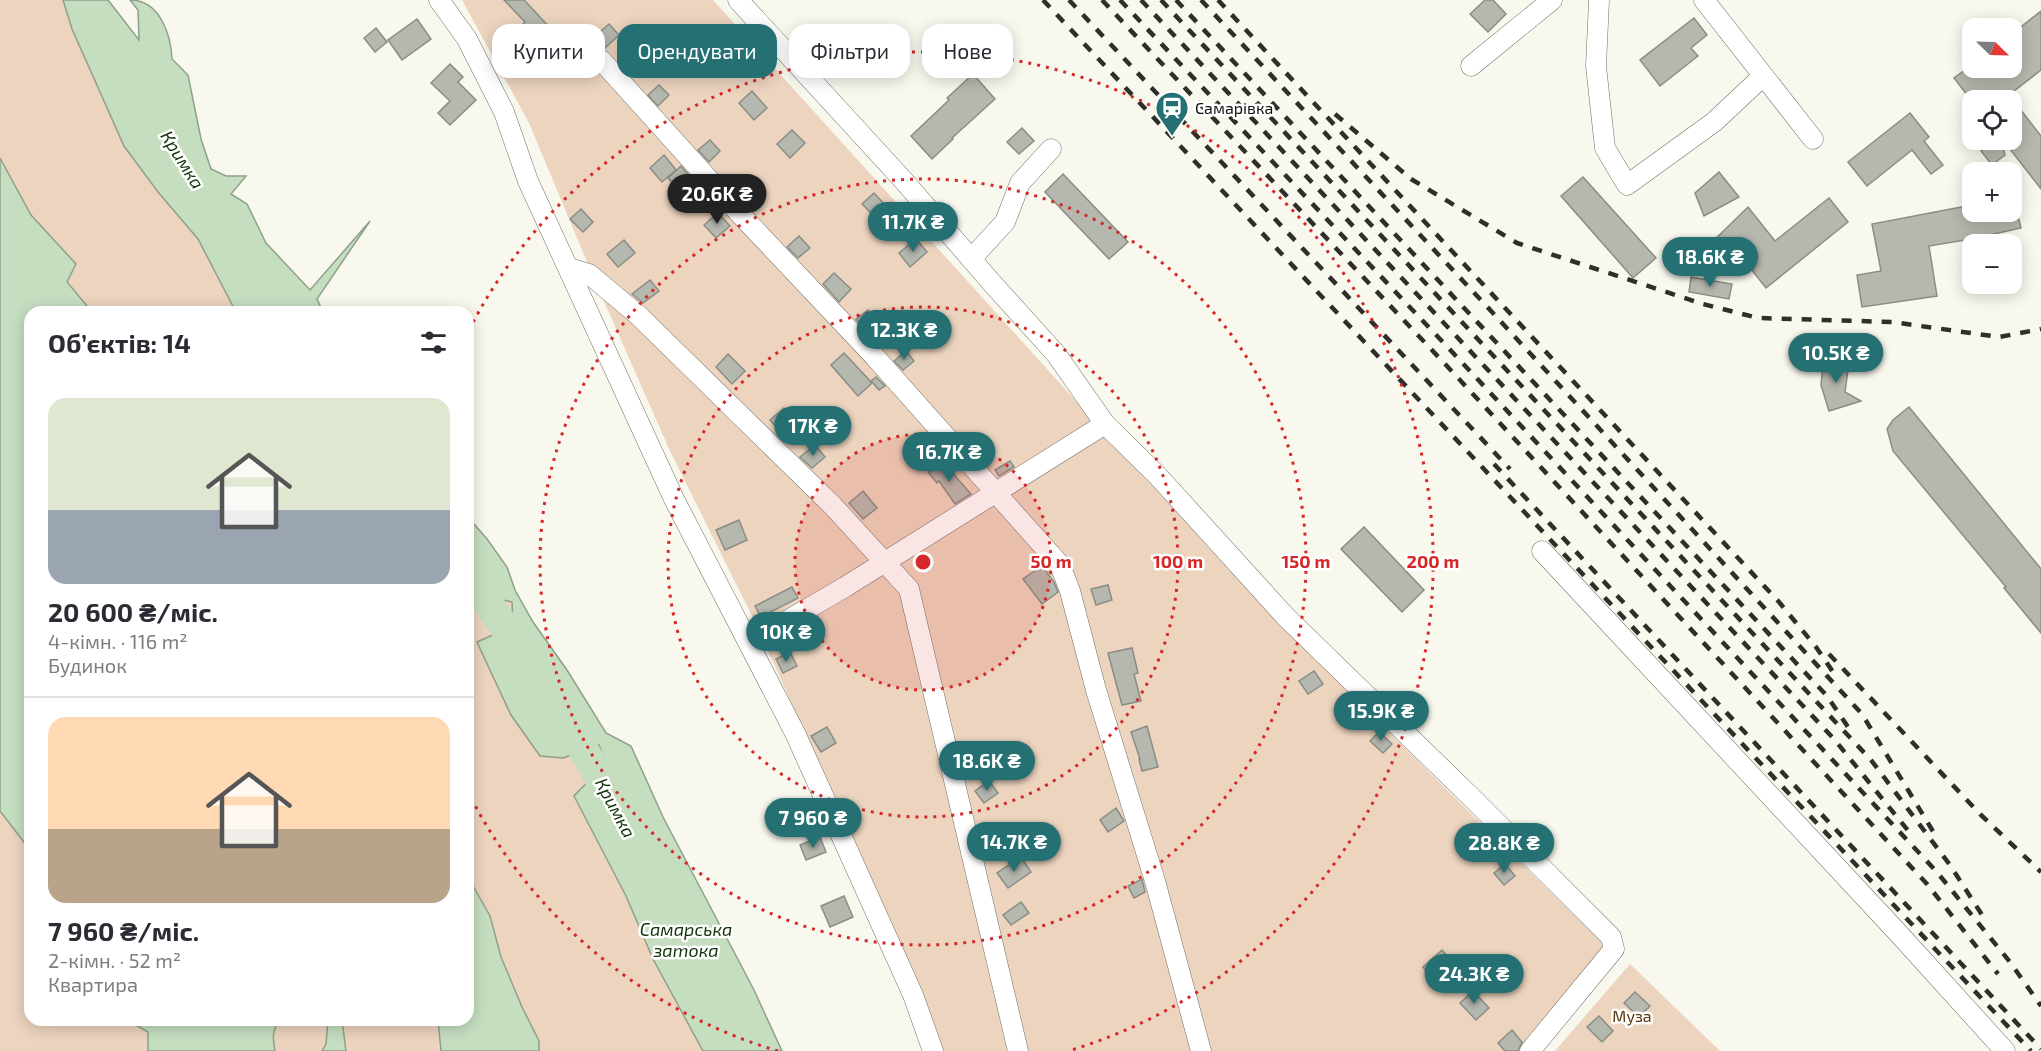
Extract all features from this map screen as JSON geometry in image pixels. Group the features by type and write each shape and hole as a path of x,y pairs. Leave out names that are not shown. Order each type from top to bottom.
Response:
{"street":[{"path":"439,0 467,39 504,112 528,181 674,499 795,733 913,995 933,1051"},
{"path":"738,0 904,181 971,260 1056,354 1105,424 1157,475 1285,616 1469,795 1611,938 1614,949 1530,1051"},
{"path":"1599,0 1596,66 1605,148 1627,185 1714,122 1763,76"},
{"path":"1704,0 1813,139"},
{"path":"1471,66 1544,2"},
{"path":"605,64 997,492 1060,565 1070,591 1096,690 1155,881 1201,1051"},
{"path":"971,260 1005,222 1020,183 1051,149"},
{"path":"569,268 589,274 638,315 833,506 909,589 1017,1051"},
{"path":"746,637 761,636 885,562 1105,424"},
{"path":"1542,551 2005,1051"}],"green space":[{"path":"0,0 63,0 72,29 124,146 158,192 198,239 233,306 87,306 67,282 76,264 31,215 0,158"},
{"path":"462,0 713,0 735,24 617,24 617,78 777,78 777,71 1229,570 1364,708 1610,951 1528,1051 942,1051 864,865 755,622 670,451 529,123 504,78 605,78 605,24 492,24 492,55"},
{"path":"481,595 512,601 513,626 477,643 511,715 540,756 563,758 599,745 606,763 574,797 626,896 653,959 703,1051 539,1051 539,1041 501,957 490,916 474,888 474,606"},
{"path":"0,811 24,842 24,1026 138,1026 148,1032 148,1051 0,1051"},
{"name":"Муза","path":"1630,964 1720,1051 1555,1051"},
{"path":"276,1026 328,1026 326,1044 322,1051 275,1051 274,1031"},
{"path":"343,1026 439,1026 441,1051 346,1051"}],"water":[{"path":"63,0 108,0 139,40 138,10 130,0 149,6 156,12 166,30 172,59 188,75 201,139 211,169 226,176 246,176 231,194 247,204 266,243 310,290 370,221 317,299 320,306 233,306 198,239 158,192 124,146 72,29"},
{"path":"0,158 31,215 76,264 67,282 87,306 24,306 24,842 0,811"},
{"name":"Самарська затока","path":"474,524 507,567 515,590 533,622 567,670 606,733 631,746 663,817 753,988 782,1051 703,1051 653,959 626,896 574,796 606,763 599,745 563,758 540,756 511,715 477,642 513,626 512,602 481,595 474,607"},
{"path":"474,888 490,916 501,957 539,1041 539,1051 441,1051 439,1026 474,1026"},
{"path":"138,1026 276,1026 273,1039 275,1051 148,1051 148,1032"},
{"path":"328,1026 343,1026 346,1051 322,1051 326,1044"}],"building":[{"path":"504,0 524,0 546,24 523,24 525,22"},
{"path":"1485,0 1493,0 1506,14 1488,32 1470,14"},
{"path":"2041,11 2041,70 2015,90 1963,90 1954,78 1962,72 1962,78 2022,78 2022,26"},
{"path":"1694,18 1707,35 1691,48 1698,56 1660,86 1640,60"},
{"path":"417,19 431,39 402,60 388,40"},
{"path":"609,24 617,33 617,37 605,48 605,28"},
{"path":"376,28 387,42 375,52 364,38"},
{"path":"450,64 463,77 458,82 476,100 450,125 438,113 450,101 431,83"},
{"path":"969,78 977,78 995,99 932,159 911,136 949,100 947,98"},
{"path":"659,85 669,95 658,106 648,95"},
{"path":"752,91 767,108 754,120 739,103"},
{"path":"2022,112 2041,136 2041,189 2011,150 2022,150"},
{"path":"1910,113 1929,137 1924,141 1943,165 1931,174 1912,150 1867,186 1848,162"},
{"path":"1022,128 1034,141 1019,154 1007,142"},
{"path":"792,130 805,143 790,158 777,144"},
{"path":"710,140 720,151 709,162 698,150"},
{"path":"2004,150 2005,155 1996,162 1990,162 1981,151"},
{"path":"664,155 676,170 662,182 650,168"},
{"path":"681,166 691,178 678,190 668,178"},
{"path":"1719,172 1739,197 1704,216 1695,193"},
{"path":"1063,174 1128,242 1109,259 1045,192"},
{"path":"1583,177 1656,258 1633,278 1561,196"},
{"path":"874,193 885,205 874,216 862,204"},
{"path":"1829,198 1848,222 1766,288 1732,245 1716,257 1707,247 1748,207 1775,241"},
{"path":"1962,207 1962,222 2020,222 2021,228 1994,234 1962,234 1962,240 1929,246 1937,296 1862,307 1857,275 1881,271 1872,224"},
{"path":"581,209 593,222 583,232 570,219"},
{"path":"718,213 730,226 716,238 704,225"},
{"path":"799,236 810,248 798,258 787,247"},
{"path":"916,239 927,252 910,267 899,253"},
{"path":"624,240 635,253 618,267 607,254"},
{"path":"834,273 851,289 839,302 823,284"},
{"path":"1691,277 1732,284 1729,299 1689,292"},
{"path":"650,280 659,291 643,303 632,294"},
{"path":"868,310 881,326 870,334 856,319"},
{"path":"906,351 914,361 903,370 894,361"},
{"path":"844,353 872,383 858,396 831,365"},
{"path":"728,354 745,371 732,384 716,367"},
{"path":"1841,358 1849,363 1845,392 1861,401 1829,411 1821,385 1823,363"},
{"path":"876,377 885,386 879,390 871,381"},
{"path":"1909,407 2041,569 2041,633 2004,588 2006,587 1893,451 1887,429 1893,420"},
{"path":"784,408 795,420 781,432 770,420"},
{"path":"815,445 825,457 812,468 800,457"},
{"path":"942,461 971,494 955,504 939,481 937,483 928,472"},
{"path":"1010,461 1014,467 999,476 995,470"},
{"path":"863,491 877,508 863,519 849,503"},
{"path":"739,520 747,540 725,550 716,530"},
{"path":"1364,527 1424,590 1402,612 1341,549"},
{"path":"1042,566 1054,582 1058,592 1042,604 1023,579"},
{"path":"1108,585 1112,600 1096,605 1091,589"},
{"path":"792,587 798,598 761,617 755,606"},
{"path":"1132,648 1138,673 1134,674 1141,701 1122,705 1108,653"},
{"path":"790,652 797,666 783,673 776,659"},
{"path":"1314,671 1323,684 1308,694 1299,681"},
{"path":"1147,726 1158,767 1142,771 1131,732"},
{"path":"827,727 836,743 821,752 811,736"},
{"path":"1379,732 1392,744 1383,753 1370,741"},
{"path":"989,781 998,793 984,803 975,791"},
{"path":"1116,808 1124,821 1108,832 1100,820"},
{"path":"1474,824 1487,839 1472,852 1459,837"},
{"path":"820,837 826,852 806,860 800,845"},
{"path":"1021,857 1031,872 1008,888 997,873"},
{"path":"1505,864 1515,876 1504,885 1494,873"},
{"path":"1142,879 1145,892 1134,898 1128,886"},
{"path":"844,896 853,917 830,927 821,906"},
{"path":"1021,902 1029,913 1011,925 1003,915"},
{"path":"1442,950 1456,966 1437,983 1423,967"},
{"path":"1473,991 1489,1008 1476,1020 1460,1003"},
{"path":"1635,992 1650,1006 1639,1017 1624,1003"},
{"path":"1599,1016 1613,1031 1602,1042 1587,1027"},
{"path":"1512,1030 1522,1042 1518,1051 1505,1051 1498,1043"}],"waterway":[{"name":"Кримка","path":"474,583 530,664"},
{"name":"Кримка","path":"563,717 615,808"}],"railway":[{"path":"1043,0 2031,1051"},
{"path":"1069,0 1510,469"},
{"path":"1102,0 1446,365 1927,884 1998,974"},
{"path":"1120,0 1936,871 2010,962 2041,1006"},
{"path":"1141,0 1834,739 1910,833"},
{"path":"1161,0 1871,760 1950,865 1984,918"},
{"path":"1176,0 1827,696 1848,727"},
{"path":"1201,0 1862,714 1934,833"},
{"path":"1218,0 1779,602 1816,647 1833,672"},
{"path":"1335,114 1411,179 1517,243 1703,304 1758,318 1892,322 1999,337 2041,329"},
{"path":"1494,464 2041,1049"},
{"path":"1829,654 1981,815 2041,872"}],"place":[{"name":"Самарівка","path":"1172,137"}]}
